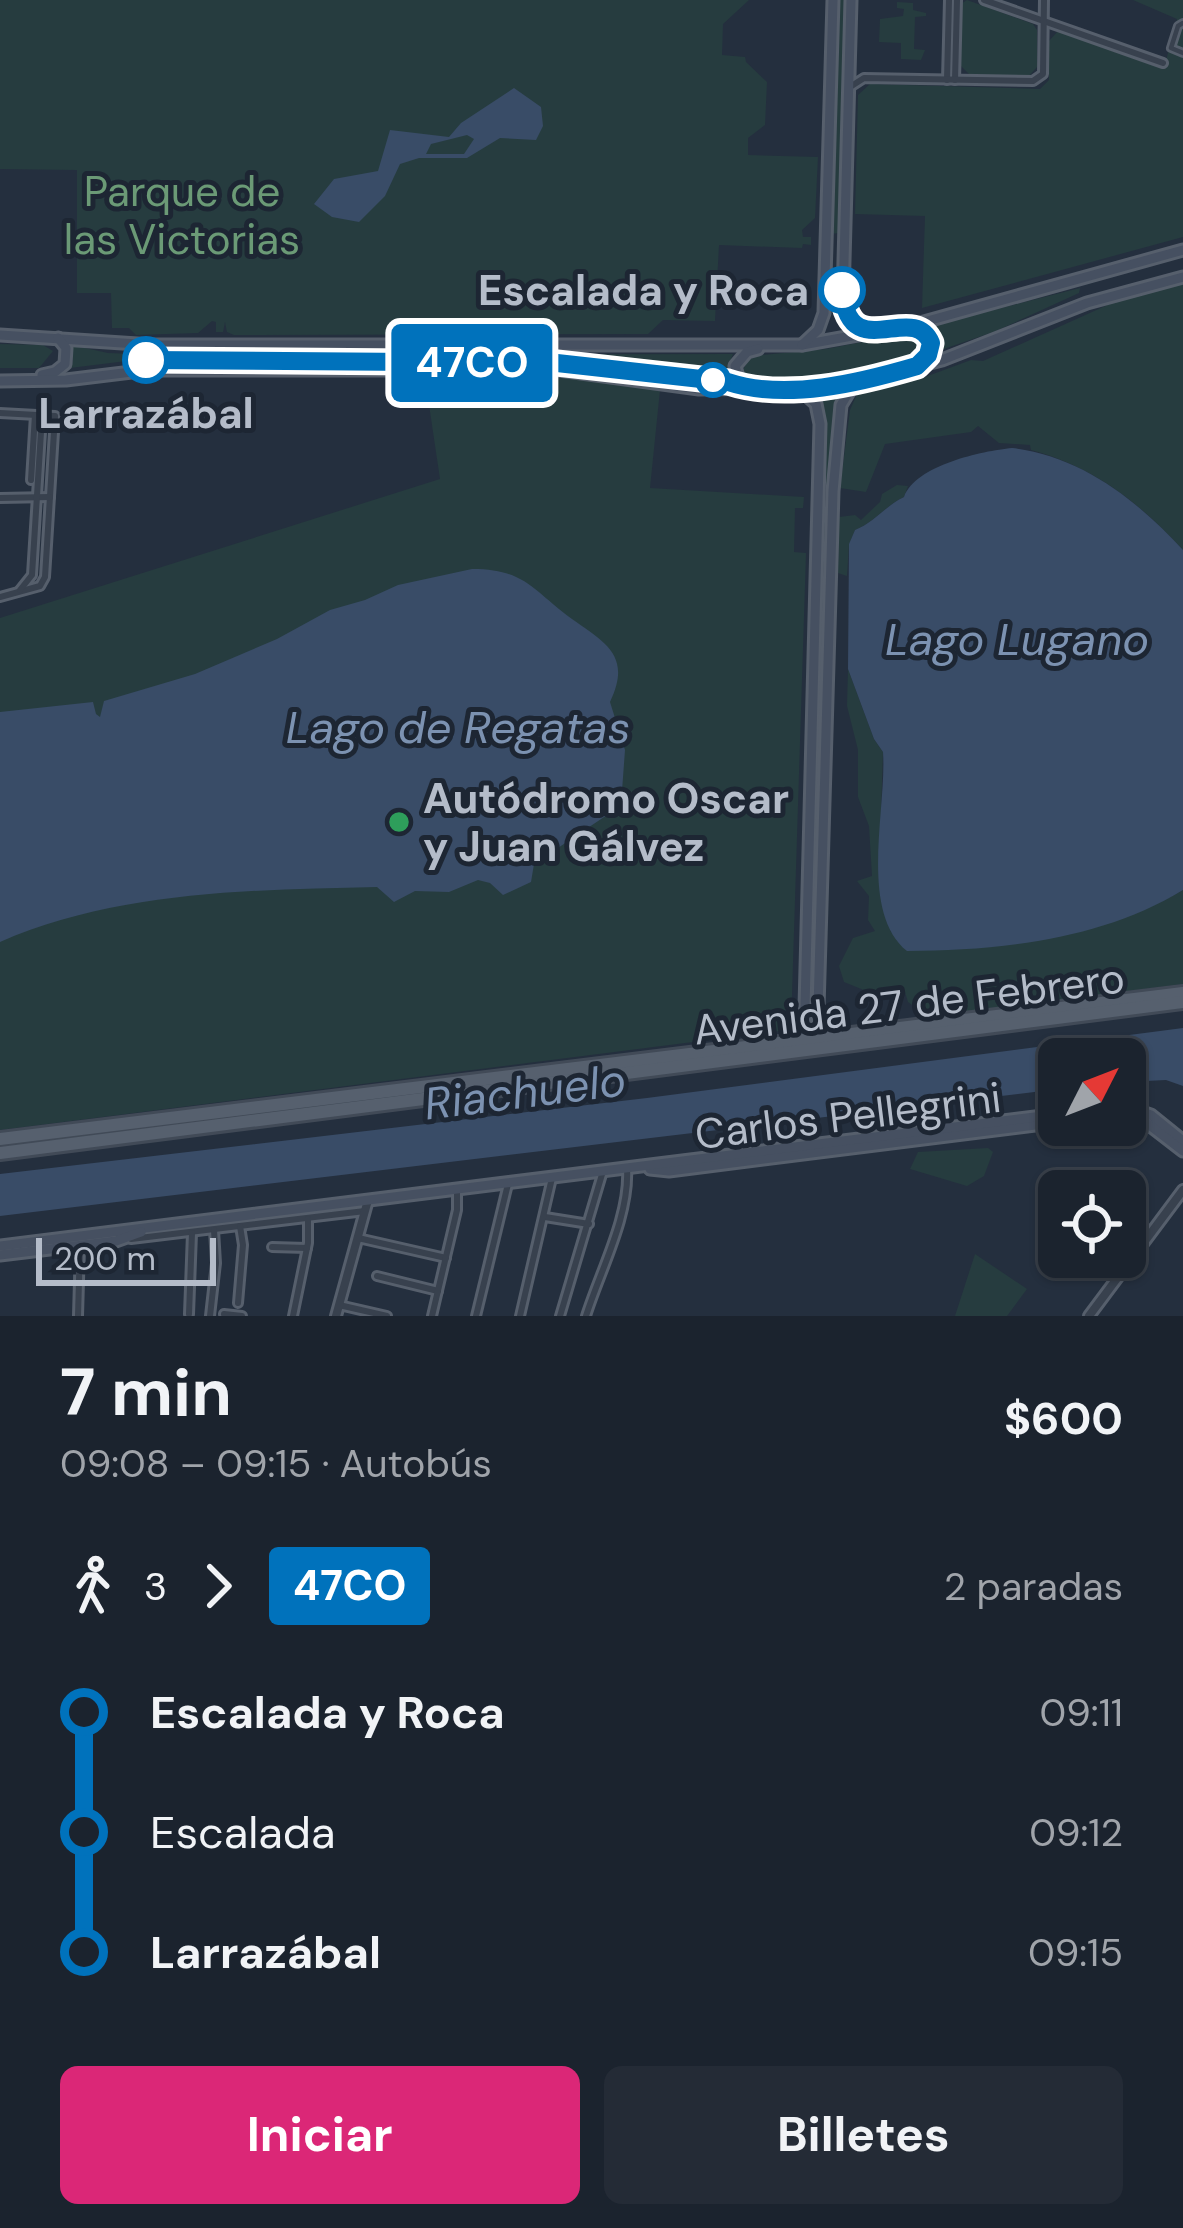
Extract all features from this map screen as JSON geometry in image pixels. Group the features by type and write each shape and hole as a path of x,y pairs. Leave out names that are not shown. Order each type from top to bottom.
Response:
{"main road":[{"path":"802,345 823,319 833,0"},
{"path":"842,285 851,0"},
{"path":"827,246 838,246 838,274 851,319 857,326 880,332"},
{"path":"0,335 153,345 802,345 913,325 1183,250"},
{"path":"0,381 66,380 148,370 559,370 699,388 798,388 855,382 917,366 1087,303 1183,277"},
{"path":"913,325 927,333 931,343 928,355 917,366"},
{"path":"20,380 63,367 66,348 56,336"},
{"path":"751,389 738,377 736,361 747,352 773,346"},
{"path":"810,1044 833,491 841,405 855,382"},
{"path":"798,388 816,404 819,414 810,1044"},
{"path":"819,490 833,491"},
{"name":"Avenida 27 de Febrero","path":"0,1153 1183,993"},
{"name":"Avenida 27 de Febrero","path":"0,1139 1183,1002"},
{"path":"1146,1113 1183,1141"},
{"name":"Carlos Pellegrini","path":"0,1246 1038,1120"},
{"path":"1146,1122 1183,1151"},
{"path":"0,1255 121,1240 151,1227"}],"street":[{"path":"951,80 953,0"},
{"path":"984,0 1163,63"},
{"path":"848,89 864,78 1027,82 1039,78 1043,74 1044,0"},
{"path":"1183,23 1171,48 1183,52"},
{"path":"849,66 864,78"},
{"path":"0,413 55,416 45,577 40,586 0,597"},
{"path":"31,480 39,415"},
{"path":"17,592 32,574 39,415"},
{"path":"0,498 50,497"},
{"path":"586,1316 627,1186 627,1168"},
{"path":"560,1316 603,1172"},
{"path":"520,1316 553,1178"},
{"path":"476,1316 508,1184"},
{"path":"432,1316 458,1207 457,1190"},
{"path":"1089,1316 1183,1190"},
{"path":"121,1240 308,1219 367,1205 336,1316"},
{"path":"545,1217 590,1224"},
{"path":"293,1316 308,1219"},
{"path":"238,1304 240,1226"},
{"path":"210,1316 214,1230"},
{"path":"189,1314 192,1233"},
{"path":"358,1238 446,1258"},
{"path":"78,1316 80,1245"},
{"path":"272,1247 307,1248"},
{"path":"377,1276 438,1291"},
{"path":"339,1305 388,1316"},
{"path":"224,1314 242,1316"}],"green space":[{"name":"Parque de las Victorias","path":"0,0 749,0 723,24 722,55 745,57 767,82 765,125 748,138 748,155 818,157 815,218 802,230 803,237 811,237 811,245 719,245 715,321 663,320 648,334 234,335 227,332 225,322 223,332 216,332 212,321 198,333 136,335 129,328 112,328 111,293 77,293 77,170 0,169"},
{"path":"837,0 846,0 839,233 831,234"},
{"path":"967,0 1033,24 1037,67 1029,76 970,75 960,65 961,4"},
{"path":"1133,0 1183,0 1183,237 922,308 925,216 855,214 858,95 870,84 1040,89 1049,80 1049,41 1058,31 1164,68 1177,19"},
{"path":"897,2 913,3 913,10 926,13 915,17 914,49 925,50 921,60 901,59 901,43 879,42 880,19 903,16 904,9 897,8"},
{"path":"1183,282 1183,550 1150,517 1095,476 1031,450 1030,445 999,443 978,426 971,432 885,444 866,492 840,488 850,410 857,394 971,360 983,361 1112,303"},
{"path":"1080,288 1079,293 996,331 935,352 930,326"},
{"path":"915,332 928,344 919,360 881,370 798,383 754,379 742,371 751,356 826,349"},
{"path":"0,344 43,345 53,351 39,368 0,368"},
{"path":"71,345 108,353 163,355 733,354 728,368 731,380 567,361 151,358 70,368"},
{"name":"Autódromo Oscar y Juan Gálvez","path":"425,378 614,380 660,390 650,488 804,497 803,508 795,508 794,552 806,553 791,1026 0,1130 0,618 440,479"},
{"path":"840,390 828,486 823,480 826,418 817,393"},
{"path":"897,485 908,486 904,497 855,530 847,576 838,573 839,517 855,515 861,520 882,494"},
{"path":"824,502 827,510 812,1025 810,1021"},
{"path":"848,669 883,752 879,876 891,932 1000,945 1116,920 1183,890 1183,984 928,1017 908,1002 905,992 876,995 844,982 839,966 853,938 875,931 868,920 869,896 857,881 872,876 869,826 858,797 858,750 847,706"},
{"path":"988,1148 993,1152 984,1176 967,1186 910,1169 918,1152"},
{"path":"975,1254 1027,1289 1007,1316 955,1316"}],"water":[{"path":"514,88 541,107 543,126 536,140 500,138 467,158 419,158 400,164 385,196 359,222 332,217 314,204 334,179 378,171 390,130 449,137 461,123","holes":["467,135 474,139 464,154 426,154 431,144"]},
{"name":"Lago Lugano","path":"1012,448 1061,460 1106,483 1183,550 1183,890 1119,920 1050,939 907,951 892,933 879,885 883,752 848,669 849,544 855,530 904,497 922,476 968,456"},
{"name":"Lago de Regatas","path":"472,569 505,573 528,583 605,644 617,662 610,702 625,750 616,809 534,864 531,882 503,895 490,883 478,880 449,892 415,891 394,902 377,887 185,897 91,912 0,942 0,712 93,702 100,717 104,701 195,674 330,610 398,585"},
{"name":"Riachuelo","path":"1183,1028 1183,1086 1166,1080 1146,1081 1146,1038 1106,1038"},
{"name":"Riachuelo","path":"1038,1047 1038,1092 0,1216 0,1174"}],"bus line":[{"name":"47CO","path":"146,360 580,364 751,389 855,382 924,360 931,349 927,333 913,325 880,332 857,326 847,313 842,290"}],"place":[{"name":"Escalada y Roca","path":"842,290"},
{"name":"Larrazábal","path":"146,360"},
{"name":"Autódromo Oscar y Juan Gálvez","path":"399,822"}]}
